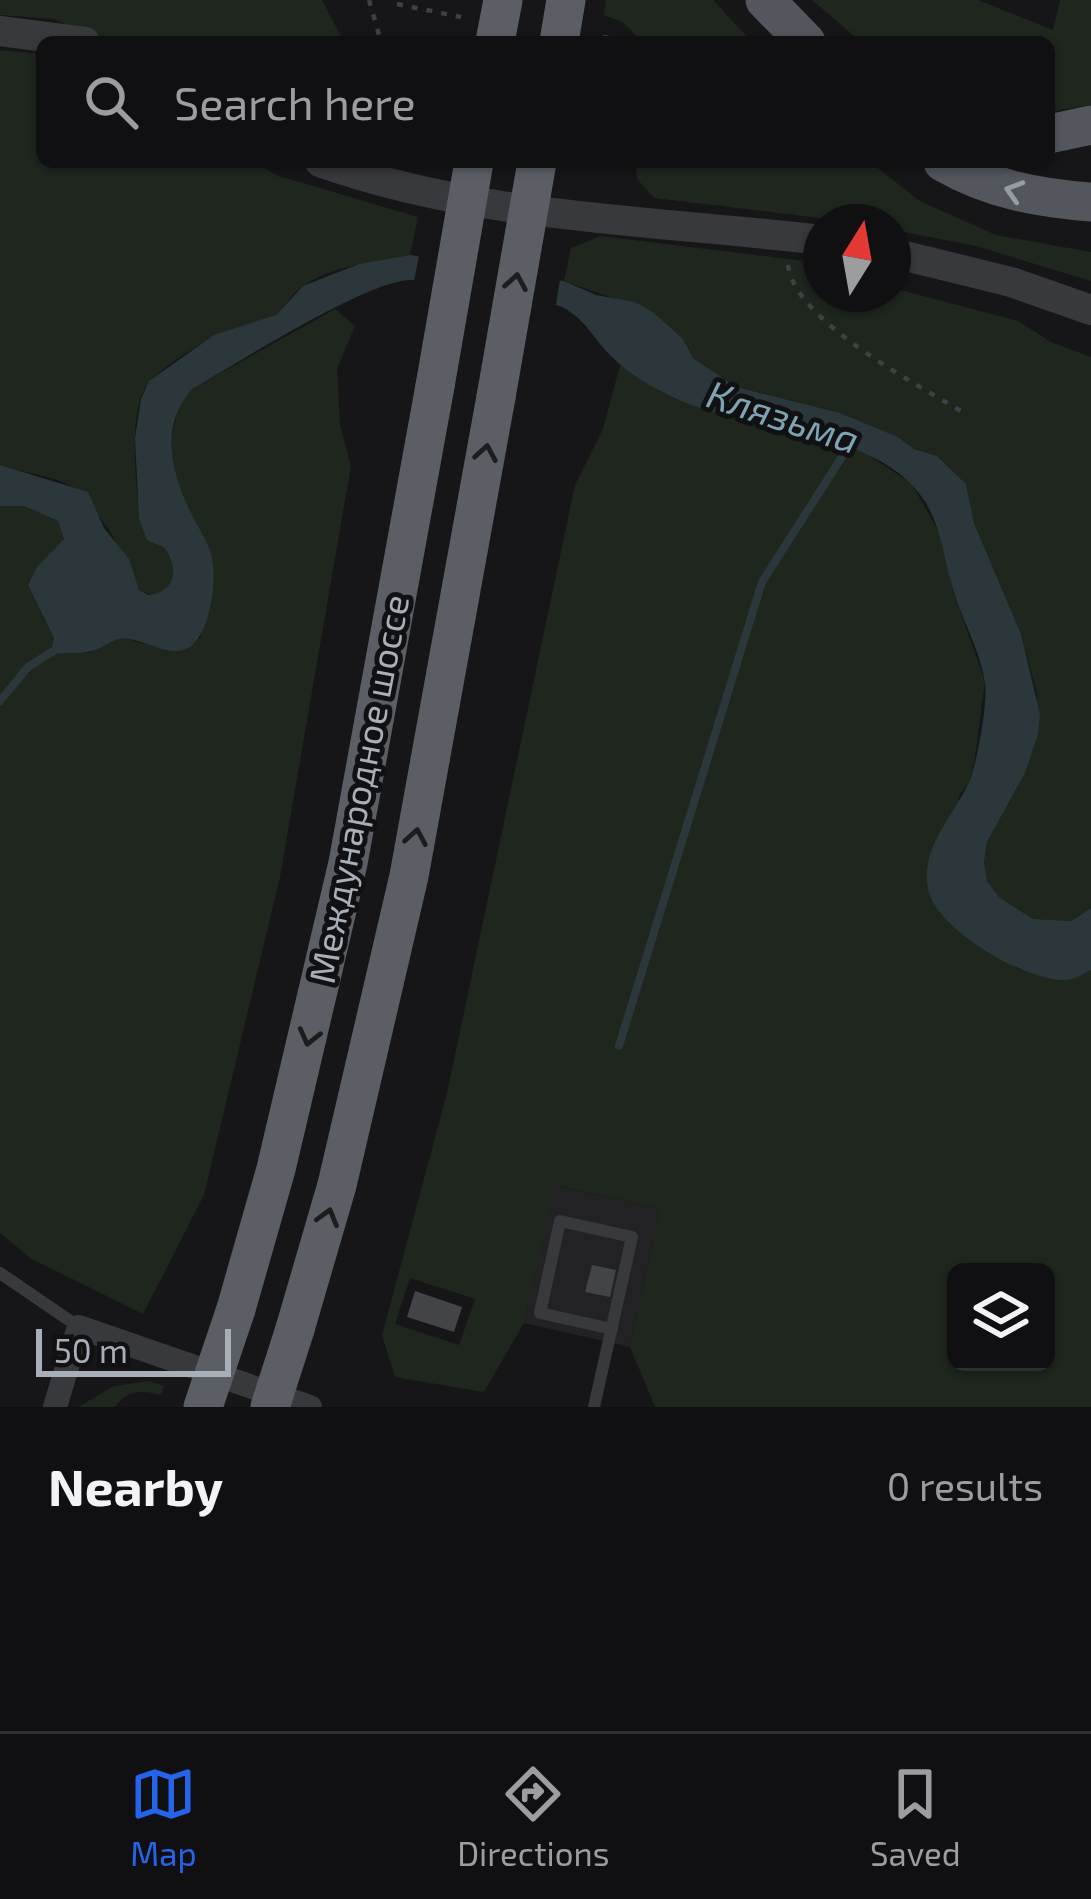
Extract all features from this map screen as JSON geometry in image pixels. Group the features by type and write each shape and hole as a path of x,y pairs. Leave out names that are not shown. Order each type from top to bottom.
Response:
{"highway":[{"name":"Международное шоссе","path":"203,1407 276,1169 343,886 473,168"},
{"name":"Международное шоссе","path":"270,1407 337,1185 409,876 537,168"}],"main road":[{"path":"765,0 801,36"},
{"path":"1055,133 1091,125"},
{"path":"954,168 1034,197 1091,202"}],"street":[{"path":"0,32 36,36"},
{"path":"341,168 403,186 574,217 803,238"},
{"path":"911,257 1011,282 1091,310"},
{"path":"55,1407 80,1327 310,1407"}],"lane":[{"path":"594,1407 612,1329 632,1237 560,1221 539,1313 612,1329"},
{"path":"0,1273 80,1327"}],"path":[{"path":"368,0 379,36"},
{"path":"397,4 461,17"},
{"path":"785,236 790,276 811,309 891,373 966,414"}],"shaded area":[{"path":"0,0 322,0 341,36 94,36 54,19 0,15"},
{"path":"606,0 713,0 746,36 636,36 623,22 604,15"},
{"path":"812,0 978,0 1053,30 1060,0 1091,0 1091,105 1055,111 1055,36 854,36"},
{"path":"0,50 36,53 36,168 264,168 418,217 410,255 355,265 315,279 270,318 211,338 149,382 136,423 138,501 146,523 170,558 173,582 165,590 149,594 139,590 109,530 76,490 0,465"},
{"path":"636,168 878,168 920,201 996,235 1091,252 1091,281 976,246 911,233 911,204 803,204 803,216 654,198 637,179"},
{"path":"601,236 803,261 803,312 911,312 911,293 1018,321 1051,342 1091,357 1091,908 1073,921 1033,919 999,897 987,881 987,842 1025,773 1038,735 1037,693 1021,634 974,523 966,484 937,456 914,449 898,437 840,413 744,389 727,380 693,358 683,339 653,312 564,281 571,248"},
{"path":"335,309 355,326 337,369 340,425 351,466 280,877 204,1195 143,1314 30,1258 0,1233 0,506 24,506 59,521 64,539 28,585 54,638 52,653 90,653 106,642 125,638 184,650 200,638 213,561 174,481 171,442 179,403 192,389"},
{"path":"620,365 689,403 864,452 912,484 940,534 953,591 985,681 974,764 958,798 1016,968 1054,978 1091,970 1091,1407 655,1407 630,1347 660,1209 555,1185 524,1323 484,1392 395,1377 382,1335 447,1093 575,485 603,429","holes":["410,1278 475,1299 459,1345 395,1324"]},
{"path":"554,1185 660,1209 630,1347 524,1323"},
{"path":"150,1381 164,1386 161,1395 135,1393 115,1407 78,1407 114,1386"}],"water":[{"name":"Клязьма","path":"410,255 564,281 596,295 635,302 683,339 693,358 726,380 744,389 840,413 898,437 914,449 937,456 966,484 974,523 1021,634 1040,714 1025,773 987,842 987,881 999,897 1033,919 1072,921 1091,908 1091,970 1066,980 1007,963 947,921 928,889 929,859 972,773 986,692 980,660 926,503 906,479 851,448 718,413 658,390 620,365 562,307 421,281 390,284 333,308 192,389 175,419 172,452 179,485 212,558 212,595 200,635 193,645 177,651 124,639 88,652 51,654 54,638 28,585 37,567 64,539 58,521 24,506 0,506 0,465 88,492 104,528 129,559 139,590 158,593 173,578 172,563 164,547 147,540 139,518 135,438 149,381 214,335 276,315 303,286 359,264"}],"pier":[{"path":"420,250 561,274 555,310 413,287"}],"building":[{"path":"592,1265 616,1270 610,1297 585,1292"},
{"path":"415,1291 462,1307 454,1332 407,1317"}],"waterway":[{"name":"Клязьма","path":"619,1046 762,582 852,441"},
{"path":"0,701 28,667 55,650"}]}
